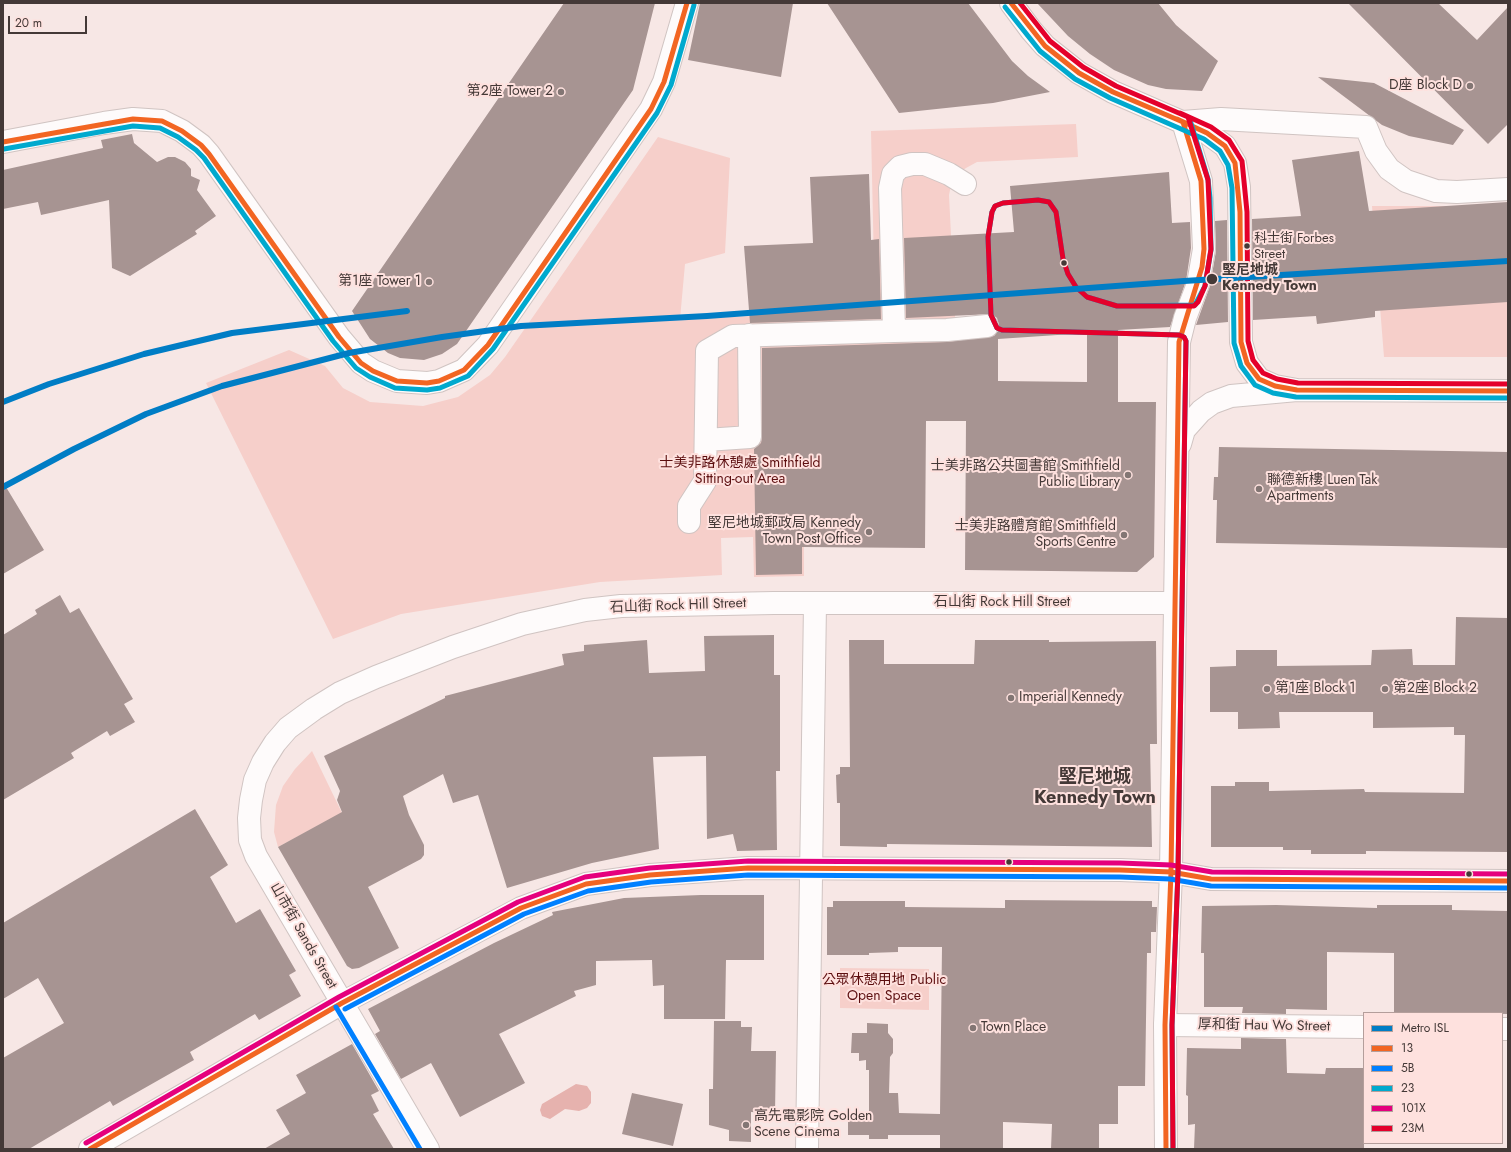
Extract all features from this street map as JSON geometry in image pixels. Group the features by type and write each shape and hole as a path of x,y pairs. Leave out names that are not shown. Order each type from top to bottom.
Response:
{"main road":[{"path":"3,142 104,123 134,119 162,121 182,131 201,145 209,154 339,337 362,363 373,372 397,381 427,383 439,381 464,370 488,345 651,109 664,82 687,3"},
{"path":"1011,3 1045,46 1079,73 1113,92 1206,133 1225,146 1235,163 1240,212 1242,342 1247,363 1259,379 1275,386 1297,390"},
{"path":"1183,122 1221,119 1366,127 1376,151 1389,169 1406,181 1436,191 1457,192 1508,189"},
{"path":"1166,1149 1165,1025 1171,872 1179,342 1185,318 1198,284 1204,249 1201,181 1183,122"},
{"path":"894,331 890,188 893,174 900,167 912,164 925,164 949,174 965,184"},
{"path":"689,522 689,506 705,481 707,351 733,336 947,330 987,326"},
{"path":"706,440 750,437 748,335"},
{"path":"1178,447 1184,430 1191,420 1212,403 1230,396 1297,390 1508,391"},
{"name":"石山街 Rock Hill Street","path":"251,800 255,780 263,762 275,743 288,728 314,709 340,693 376,676 466,642 522,624 585,610 621,606 1175,603"},
{"path":"807,1149 815,604"},
{"name":"山市街 Sands Street","path":"251,800 249,818 250,840 256,856 428,1149"},
{"path":"90,1149 342,1003 521,908 586,884 650,875 740,868 1171,872 1211,879 1508,881"},
{"name":"厚和街 Hau Wo Street","path":"1165,1025 1363,1027"}],"green space":[{"name":"士美非路休憩處 Smithfield Sitting-out Area","path":"1076,124 1078,157 977,162 956,175 951,185 949,195 957,356 803,356 804,576 754,577 753,537 721,538 722,575 600,582 401,614 333,639 206,383 289,350 325,366 343,388 370,402 423,406 458,397 490,375 505,357 658,137 730,158 725,253 685,264 680,319 875,311 871,131"},
{"path":"1372,206 1508,206 1508,357 1384,357"},
{"path":"312,751 342,813 278,847 274,832 276,805 283,786 295,769"},
{"name":"公眾休憩用地 Public Open Space","path":"840,968 929,969 929,1010 840,1008"}],"shaded area":[{"path":"576,1084 587,1086 591,1092 591,1103 587,1108 579,1111 565,1109 550,1119 542,1116 540,1110 542,1104"}],"building":[{"path":"564,3 655,3 633,90 457,344 442,354 424,360 400,358 388,353 370,339 352,311"},
{"path":"700,3 793,3 781,77 688,60"},
{"path":"827,3 968,3 1012,61 1028,76 1050,92 993,103 899,113"},
{"path":"1037,3 1158,3 1176,25 1218,61 1202,91 1166,89 1148,85 1114,70 1090,54 1068,36"},
{"name":"D座 Block D","path":"1348,3 1438,3 1477,40 1508,7 1508,124 1488,144"},
{"path":"1318,77 1374,83 1464,130 1453,145 1409,136 1382,125"},
{"path":"132,134 134,143 157,162 168,157 175,157 185,162 191,169 191,176 200,180 197,190 216,216 195,231 197,234 130,276 112,268 109,200 41,215 38,202 3,209 3,170 103,148 101,140"},
{"path":"1359,151 1369,211 1508,202 1508,302 1375,311 1375,317 1317,324 1316,316 1253,320 1252,219 1301,216 1292,160"},
{"path":"1169,172 1172,223 1190,222 1191,248 1186,281 1170,327 1118,330 1118,402 1156,402 1154,557 1137,572 965,570 966,421 926,421 925,548 802,547 802,574 756,575 754,449 761,443 762,437 762,348 947,342 994,336 998,331 999,325 997,318 992,314 906,318 904,238 1014,232 1010,186","holes":["1087,333 1087,382 998,381 998,339"]},
{"path":"869,174 871,240 879,239 881,319 750,323 744,246 813,243 810,177"},
{"path":"1227,220 1228,322 1196,325 1210,286 1216,251 1215,221"},
{"path":"1219,447 1508,452 1508,548 1216,543 1217,500 1213,500 1214,477 1218,477"},
{"path":"3,482 44,550 3,574"},
{"path":"60,595 70,613 79,608 133,699 124,704 135,722 110,736 107,731 71,753 74,758 3,800 3,635 37,614 35,610"},
{"path":"1456,617 1508,618 1508,852 1366,851 1366,854 1311,854 1311,850 1283,850 1283,847 1211,847 1211,786 1235,786 1235,782 1269,782 1269,791 1364,789 1365,792 1464,793 1465,735 1454,735 1454,727 1373,728 1373,712 1279,712 1280,728 1238,729 1238,712 1210,712 1210,667 1236,666 1236,650 1277,650 1277,666 1371,665 1372,650 1412,649 1413,665 1455,665"},
{"path":"774,635 774,675 780,675 780,771 776,771 777,850 737,851 733,834 707,839 706,756 653,757 659,849 592,863 507,888 478,795 453,803 443,774 403,796 409,815 424,845 424,855 421,859 368,887 399,948 359,968 352,969 347,966 278,847 342,812 337,800 340,791 324,756 445,698 445,696 564,665 562,654 584,651 584,645 647,640 649,673 705,671 704,636"},
{"path":"849,640 884,640 884,664 974,664 975,640 1049,640 1049,642 1156,641 1157,744 1150,744 1152,847 887,844 887,847 840,846 840,803 837,803 836,775 840,774 840,767 850,767"},
{"path":"195,809 228,865 210,877 236,923 260,909 296,971 289,975 301,996 259,1020 255,1014 190,1052 194,1060 113,1106 110,1101 29,1149 3,1149 3,1058 64,1023 38,978 3,999 3,923"},
{"path":"701,895 764,895 764,960 726,960 725,1019 664,1019 664,985 653,986 652,960 596,961 596,985 574,991 576,996 499,1034 525,1083 460,1117 431,1063 401,1079 375,1034 380,1031 368,1009 494,943 553,915 552,912 624,898"},
{"path":"1005,900 1152,901 1152,907 1157,907 1156,932 1151,932 1151,953 1147,953 1145,1086 1118,1086 1118,1124 1099,1124 1099,1149 1051,1149 1052,1124 1003,1122 1003,1148 940,1148 940,1135 888,1135 888,1139 869,1139 869,1135 848,1135 848,1114 869,1114 869,1070 866,1070 866,1060 859,1061 859,1053 851,1053 852,1033 867,1033 867,1023 888,1024 888,1033 893,1039 893,1053 890,1057 889,1093 898,1093 899,1113 940,1114 942,947 898,947 898,952 869,953 869,955 827,955 827,907 833,907 833,901 905,901 905,907 1005,908"},
{"path":"1276,905 1377,908 1377,905 1452,905 1452,910 1508,911 1508,1014 1503,1014 1503,1012 1394,1012 1394,953 1327,952 1327,1010 1286,1009 1286,1014 1242,1013 1243,1007 1204,1007 1204,953 1201,953 1202,906"},
{"path":"714,1021 741,1021 741,1027 752,1027 751,1051 776,1051 775,1113 751,1112 751,1142 729,1141 729,1130 709,1125 709,1089 713,1089"},
{"path":"1241,1038 1286,1039 1287,1073 1325,1074 1326,1068 1363,1068 1364,1149 1194,1149 1195,1124 1188,1125 1188,1096 1186,1095 1187,1048 1241,1049"},
{"path":"352,1044 379,1091 371,1095 379,1111 373,1114 394,1149 264,1149 290,1134 276,1110 306,1093 296,1075"},
{"path":"632,1093 683,1104 673,1146 622,1134"}],"metro line":[{"name":"ISL","path":"3,487 74,449 146,414 222,386 349,353 442,337 521,326 707,316 1184,281 1508,261"},
{"name":"ISL","path":"3,402 49,384 144,354 232,333 407,311"}],"transit line":[{"name":"13","path":"3,142 133,119 162,121 182,131 201,145 209,154 339,337 361,363 373,371 397,381 427,383 439,381 464,370 488,345 651,109 664,82 687,3"},
{"name":"13","path":"1011,3 1045,46 1079,73 1113,92 1183,122 1201,181 1204,249 1202,267 1179,342 1171,872 1165,1025 1166,1149"},
{"name":"23M","path":"1020,3 1050,41 1083,67 1116,86 1188,117 1208,180 1211,249 1205,286 1198,302 1194,306 1117,306 1087,297 1076,287 1068,274 1063,259 1056,212 1049,202 1038,200 1003,203 995,206 992,212 988,237 991,315 997,328 1002,330 1179,335 1184,337 1186,341 1178,872 1172,1025 1173,1149"},
{"name":"23","path":"4,149 133,126 160,128 178,137 204,158 333,341 356,368 370,377 395,388 427,390 440,388 468,376 493,349 657,113 671,85 694,5"},
{"name":"23","path":"1005,7 1040,51 1075,79 1110,98 1204,139 1220,151 1228,165 1232,188 1234,343 1241,366 1255,385 1273,393 1296,397 1508,398"},
{"name":"23M","path":"1180,113 1211,127 1229,140 1242,161 1247,212 1248,341 1253,360 1263,373 1277,379 1298,383 1508,384"},
{"name":"13","path":"1177,119 1207,133 1225,146 1235,163 1240,212 1241,342 1247,363 1259,379 1275,386 1297,390 1508,391"},
{"name":"23","path":"1173,1149 1172,1025 1178,872 1186,341 1184,337 1179,335 1002,330 997,328 991,315 988,237 992,212 995,206 1003,203 1038,200 1049,202 1056,212 1063,259 1068,274 1076,287 1087,297 1117,306 1195,305 1205,286 1211,250 1210,198 1208,179 1190,120"},
{"name":"101X","path":"86,1143 339,997 518,902 585,877 650,868 748,861 1120,863 1171,865 1212,872 1508,874"},
{"name":"13","path":"90,1149 342,1003 521,908 586,884 650,875 748,868 1120,870 1171,872 1211,879 1508,881"},
{"name":"5B","path":"345,1009 524,914 588,891 651,882 748,875 1120,877 1170,879 1211,886 1508,888"},
{"name":"5B","path":"336,1007 420,1149"}],"place":[{"name":"D座 Block D","path":"1470,86"},
{"name":"第2座 Tower 2","path":"561,92"},
{"name":"科士街 Forbes Street","path":"1247,246"},
{"name":"堅尼地城 Kennedy Town","path":"1212,279"},
{"name":"第1座 Tower 1","path":"429,282"},
{"name":"士美非路公共圖書館 Smithfield Public Library","path":"1128,475"},
{"name":"聯德新樓 Luen Tak Apartments","path":"1259,489"},
{"name":"堅尼地城郵政局 Kennedy Town Post Office","path":"869,532"},
{"name":"士美非路體育館 Smithfield Sports Centre","path":"1124,535"},
{"name":"第1座 Block 1","path":"1267,689"},
{"name":"第2座 Block 2","path":"1385,689"},
{"name":"Imperial Kennedy","path":"1011,698"},
{"name":"Town Place","path":"973,1028"},
{"name":"高先電影院 Golden Scene Cinema","path":"746,1125"}],"district":[{"name":"堅尼地城 Kennedy Town","path":"1095,788"}]}
